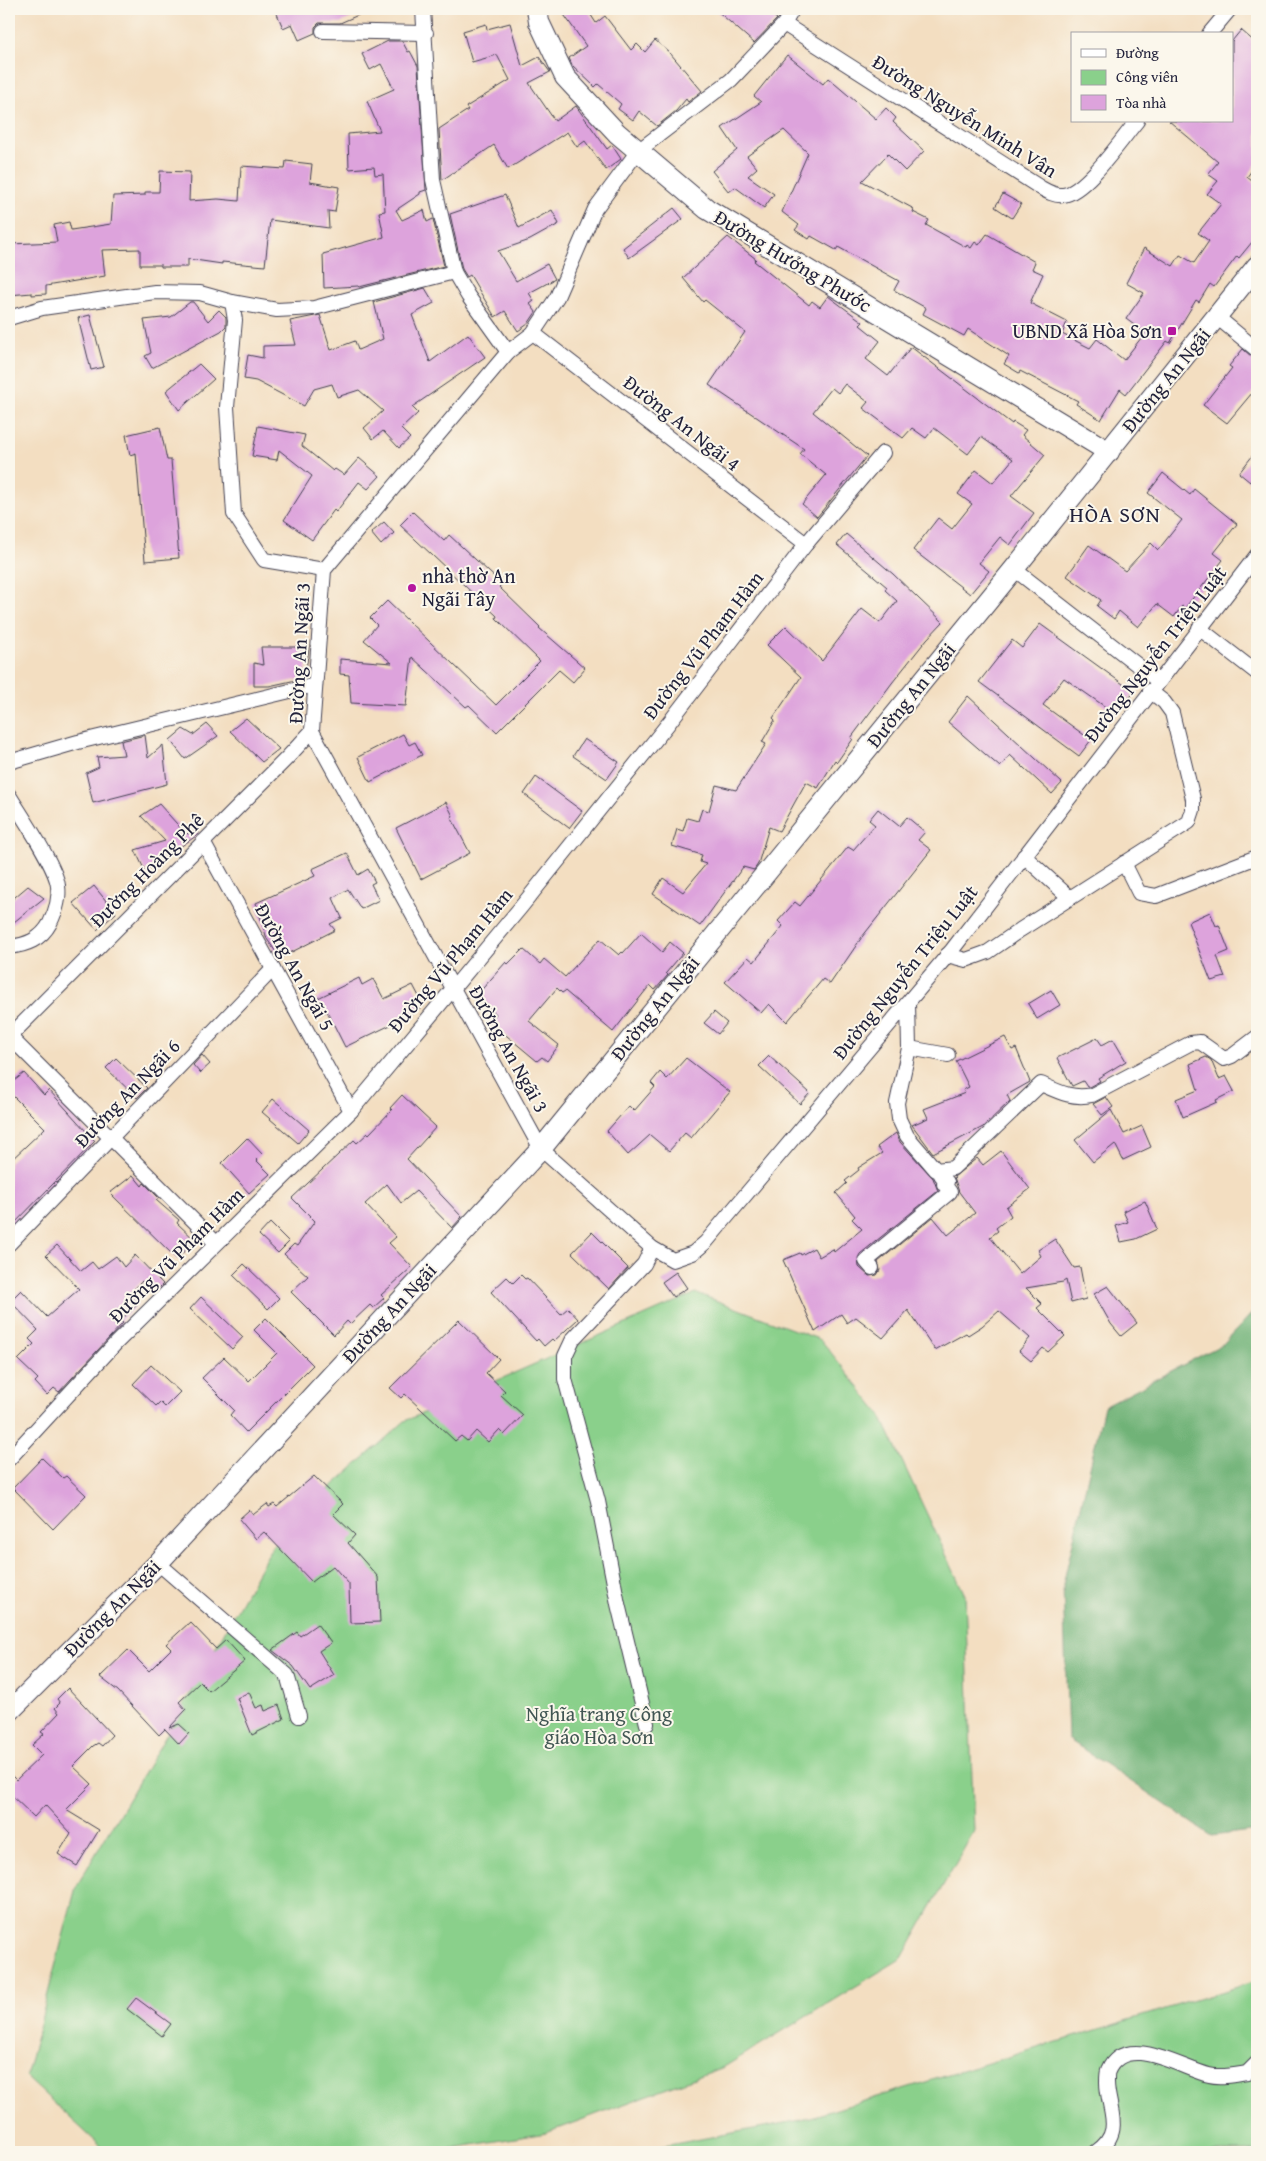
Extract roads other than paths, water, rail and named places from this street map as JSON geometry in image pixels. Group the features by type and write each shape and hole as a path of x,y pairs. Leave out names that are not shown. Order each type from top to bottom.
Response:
{"main road":[{"name":"Đường Hưởng Phước","path":"537,9 539,22 565,77 617,133 707,209 1109,452"},
{"name":"Đường An Ngãi","path":"11,1706 158,1563 541,1148 1109,452 1257,266"}],"street":[{"path":"423,9 426,33 433,180 454,272 468,296 508,352"},
{"name":"Đường An Ngãi 3","path":"541,1148 312,731 324,570 508,352 533,334 557,297 594,209 638,151 731,80 784,24 793,9"},
{"path":"1211,32 1230,9"},
{"name":"Đường Nguyễn Minh Vân","path":"784,24 1041,188 1055,195 1070,193 1085,184 1136,122"},
{"path":"323,31 426,33"},
{"path":"9,318 42,308 155,292 200,293 232,302 277,310 314,308 454,272"},
{"path":"232,302 235,320 227,407 234,514 264,560 324,570"},
{"path":"1217,317 1257,350"},
{"name":"Đường An Ngãi 4","path":"533,334 806,544"},
{"name":"Đường Vũ Phạm Hàm","path":"9,1458 116,1343 351,1111 453,989 668,724 806,544 883,453"},
{"name":"Đường Nguyễn Triệu Luật","path":"541,1148 652,1248 673,1260 693,1253 706,1242 948,954 1257,555"},
{"path":"948,954 966,960 979,957 1124,863 1185,826 1191,819 1193,810 1190,784 1172,713 1154,686 1014,569"},
{"path":"1199,628 1257,673"},
{"path":"9,762 78,742 314,685"},
{"name":"Đường Hoàng Phê","path":"9,1037 312,731"},
{"path":"9,795 53,870 58,886 54,915 40,938 9,947"},
{"name":"Đường An Ngãi 5","path":"203,842 351,1111"},
{"path":"1024,856 1070,898"},
{"path":"1124,863 1139,893 1156,896 1257,857"},
{"name":"Đường An Ngãi 6","path":"9,1244 273,969"},
{"path":"908,1002 909,1048 897,1103 899,1119 907,1136 936,1170 953,1168 1041,1084 1070,1097 1080,1098 1092,1095 1191,1043 1200,1042 1224,1059 1232,1056 1257,1037"},
{"path":"9,1037 216,1243"},
{"path":"909,1048 948,1055"},
{"path":"872,1268 866,1261 950,1192 944,1184 947,1182 941,1175 947,1170"},
{"path":"647,1724 618,1604 598,1502 565,1379 565,1356 573,1338 644,1264 652,1248"},
{"path":"158,1563 287,1675 299,1716"},
{"path":"1096,2152 1103,2148 1112,2131 1114,2118 1107,2086 1108,2071 1118,2058 1130,2052 1146,2053 1210,2075 1247,2073 1257,2063"}],"place":[{"name":"UBND Xã Hòa Sơn","path":"1172,331"},
{"name":"nhà thờ An Ngãi Tây","path":"412,588"}],"district":[{"name":"HÒA SƠN","path":"1115,514"}],"park label":[{"name":"Nghĩa trang Công giáo Hòa Sơn","path":"599,1726"}]}
